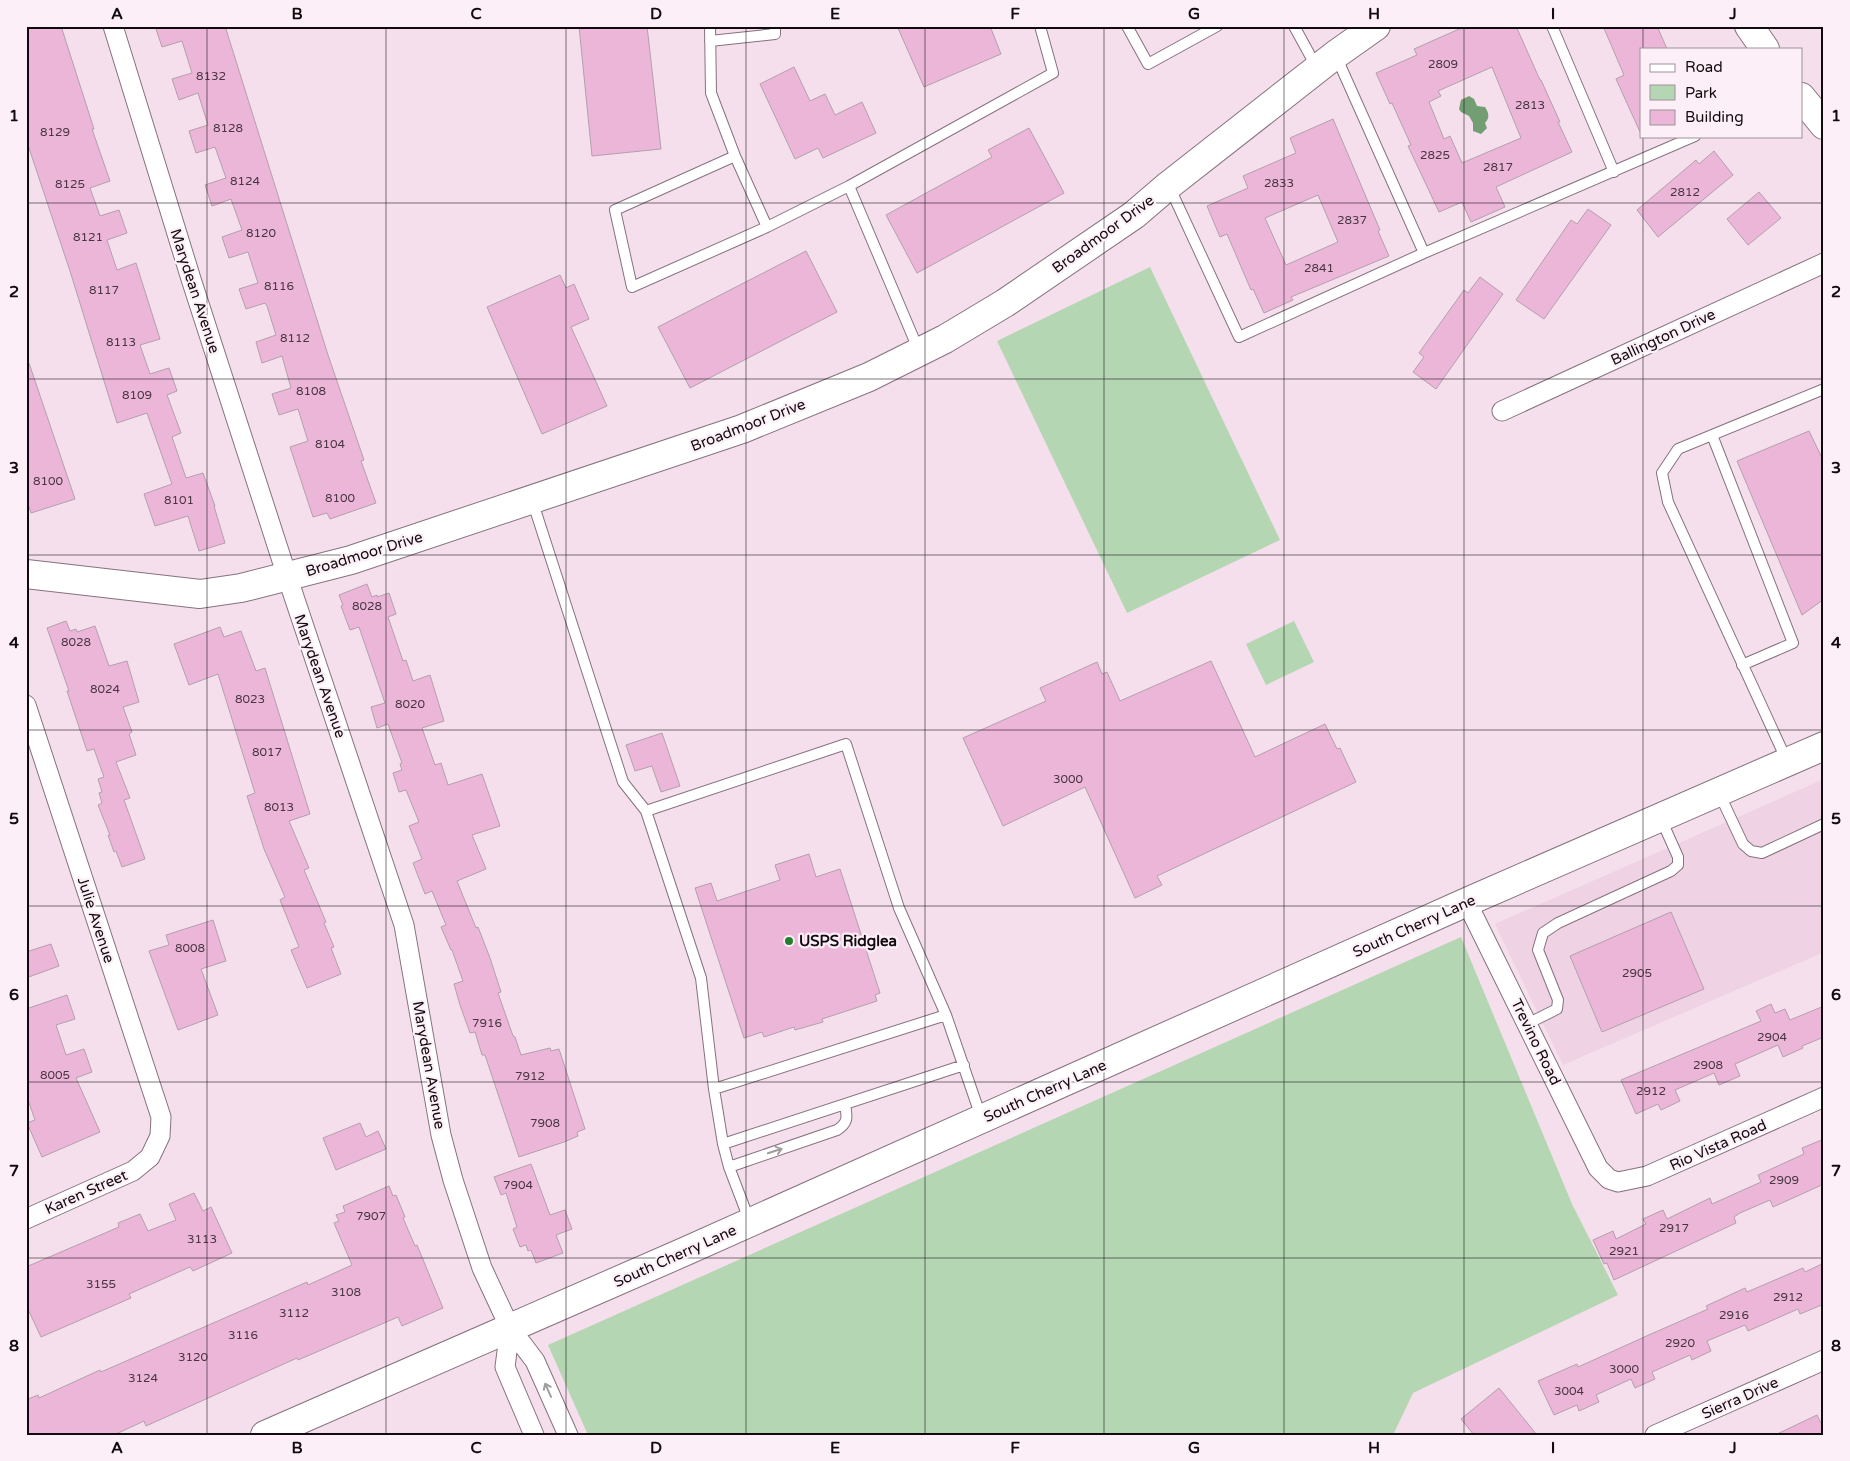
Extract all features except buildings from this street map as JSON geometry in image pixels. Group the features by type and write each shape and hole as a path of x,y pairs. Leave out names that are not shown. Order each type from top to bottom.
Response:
{"street":[{"name":"Marydean Avenue","path":"112,26 287,576 404,925 441,1134 452,1180 482,1268 510,1328 535,1361 568,1435"},
{"name":"Broadmoor Drive","path":"26,574 200,594 240,588 351,560 742,429 870,377 945,339 1005,303 1134,214 1326,62 1376,26"},
{"path":"1749,26 1765,48"},
{"path":"1802,98 1824,125"},
{"name":"Ballington Drive","path":"1502,411 1824,263"},
{"name":"Julie Avenue","path":"26,705 161,1117 160,1136"},
{"name":"South Cherry Lane","path":"265,1435 750,1223 1469,901 1824,746"},
{"name":"Trevino Road","path":"1469,901 1474,915 1598,1168 1609,1179"},
{"name":"Rio Vista Road","path":"1609,1179 1618,1182 1647,1176 1824,1097"},
{"name":"Karen Street","path":"26,1218 133,1171 150,1157 160,1136"},
{"path":"510,1328 506,1367 534,1435"},
{"name":"Sierra Drive","path":"1655,1435 1824,1360"}],"lane":[{"path":"710,26 711,93 766,228"},
{"path":"710,41 775,34 775,26"},
{"path":"736,156 615,210 632,286 766,228 849,186 1053,73 1040,26"},
{"path":"1127,26 1148,64 1217,26"},
{"path":"1294,26 1326,62 1424,253"},
{"path":"1552,26 1614,172"},
{"path":"1169,185 1239,337 1424,253 1690,138"},
{"path":"849,186 919,352"},
{"path":"1787,762 1668,502 1662,473 1678,449 1824,389"},
{"path":"1712,435 1793,643 1742,665"},
{"path":"532,499 622,782 646,811 701,978 714,1089 723,1144 729,1167 750,1223"},
{"path":"646,811 846,744 900,908 946,1015 982,1118"},
{"path":"1718,793 1742,844 1752,851 1762,853 1824,824"},
{"path":"1527,1024 1557,1009 1558,1000 1538,950 1543,933 1558,924 1671,871 1678,865 1678,857 1660,818"},
{"path":"714,1089 946,1015"},
{"path":"723,1144 964,1065"},
{"path":"729,1167 837,1130 844,1125 847,1117 845,1104"}],"shaded area":[{"path":"1469,96 1474,99 1477,106 1485,107 1488,113 1488,119 1485,123 1487,128 1481,134 1473,131 1473,123 1469,116 1459,109 1461,100"},
{"path":"1824,779 1824,952 1563,1065 1495,924"}],"green space":[{"path":"1150,267 1280,540 1127,613 997,341"},
{"path":"1294,621 1314,662 1266,685 1246,644"},
{"path":"1461,937 1572,1204 1618,1295 1413,1393 1393,1435 588,1435 548,1345"}],"place":[{"name":"USPS Ridglea","path":"789,941"}]}
